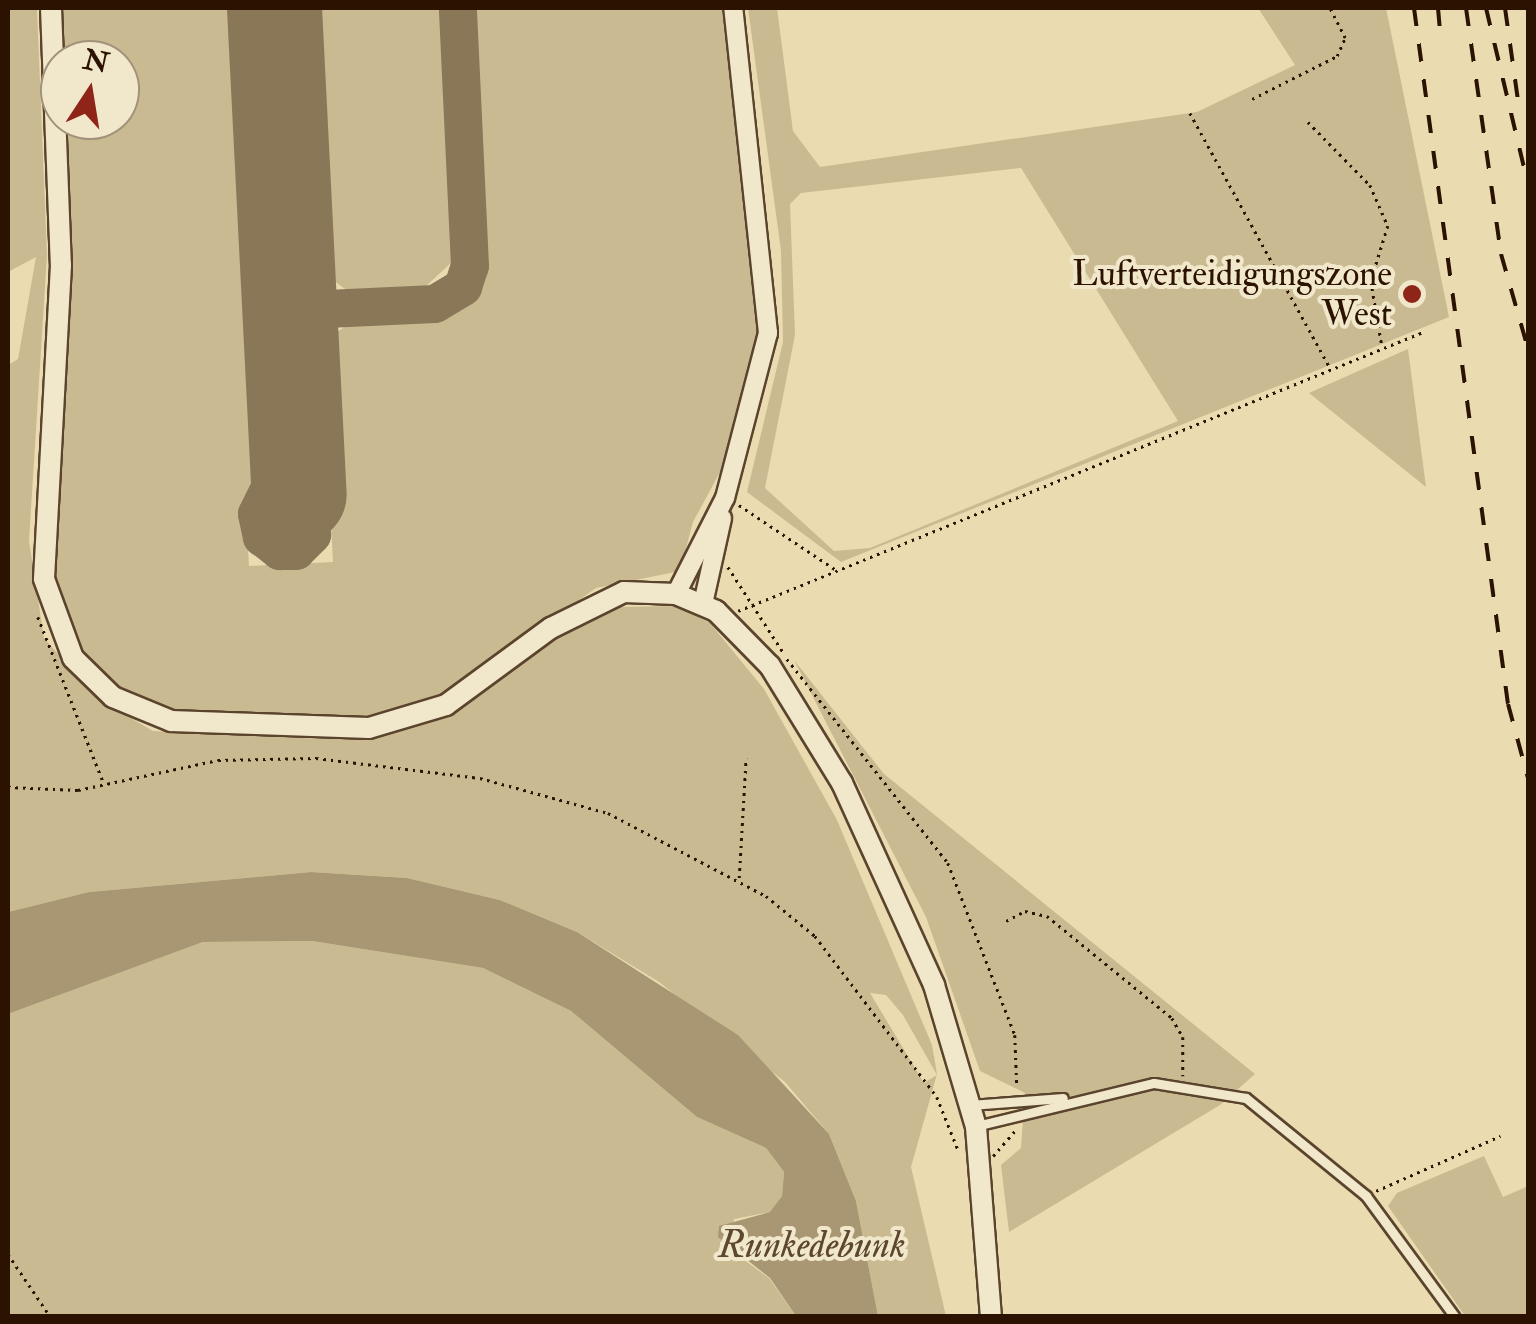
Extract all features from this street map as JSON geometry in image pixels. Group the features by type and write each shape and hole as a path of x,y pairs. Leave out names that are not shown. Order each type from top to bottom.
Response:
{"street":[{"path":"52,8 62,265 44,579 60,635 91,679 171,721 369,728 446,705 599,601 676,594 703,604 750,641 842,783 934,985 976,1126 971,1157 992,1316"},
{"path":"703,604 725,498 755,405 768,300 733,8"},
{"path":"676,594 725,498"}],"lane":[{"path":"970,1104 1075,1098 1182,1082 1246,1098 1366,1196 1454,1316"},
{"path":"976,1126 1016,1118 1075,1098"}],"path":[{"path":"1252,99 1337,56 1345,38 1330,8"},
{"path":"1190,113 1330,368"},
{"path":"1308,122 1370,185 1388,226 1371,281 1383,348"},
{"path":"747,602 838,571 1424,332"},
{"path":"725,498 838,571"},
{"path":"729,574 948,863 1015,1035 1016,1100"},
{"path":"739,880 746,758"},
{"path":"8,786 78,790 218,760 381,764 573,800 739,880 815,936 866,997 936,1097"},
{"path":"1006,921 1025,910 1047,916 1172,1018 1184,1037 1182,1082"},
{"path":"971,1157 1011,1145 1016,1118"},
{"path":"1366,1196 1500,1136"},
{"path":"8,1254 50,1316"}],"shaded area":[{"path":"8,8 37,8 47,255 29,541 44,638 97,698 153,731 327,739 391,734 464,707 566,632 621,607 676,606 710,623 764,689 837,820 932,1045 937,1075 911,1167 946,1316 878,1316 856,1201 829,1134 785,1082 659,982 577,932 500,900 407,878 311,872 89,892 8,912 8,365 18,359 36,257 8,272","holes":["870,993 886,995 903,1015 937,1075 924,1083"]},
{"path":"60,8 241,8 264,469 245,502 249,566 333,562 323,365 335,333 353,322 450,312 477,283 470,8 724,8 759,322 733,448 693,522 680,571 596,588 435,702 365,721 188,716 131,699 83,656 53,579 67,340 65,140 140,140 140,40 61,40"},
{"path":"306,8 445,8 457,237 453,261 423,289 355,296 320,271"},
{"path":"748,8 777,8 793,131 820,167 1197,112 1295,65 1258,8 1386,8 1449,317 841,562 747,492 783,342 781,251","holes":["1021,168 1178,421 870,548 834,551 765,488 795,335 790,204 801,193"]},
{"path":"1408,349 1426,487 1309,393"},
{"path":"794,660 884,774 1255,1074 1220,1105 1009,1232 1001,1165 1021,1148 1025,1093 980,1071 926,917"},
{"path":"312,941 483,968 571,1011 697,1117 766,1148 784,1172 782,1196 771,1212 734,1219 729,1249 769,1278 796,1316 8,1316 8,1014 203,942"},
{"path":"1484,1156 1503,1197 1528,1186 1528,1316 1465,1316 1388,1206 1397,1193"}],"water":[{"name":"Runkedebunk","path":"311,872 407,878 500,900 577,932 738,1035 829,1134 856,1201 878,1316 796,1316 770,1278 718,1237 719,1226 770,1212 782,1196 784,1172 766,1148 697,1117 571,1011 483,968 312,941 203,942 8,1014 8,912 89,892"}],"taxiway":[{"path":"288,267 300,296 327,309 435,304 463,287 470,266 458,8"},
{"path":"293,393 293,341 327,309"},
{"path":"296,435 257,514 262,537 280,551 296,551 312,535 299,494"}],"runway":[{"path":"274,8 299,494"}],"railway":[{"path":"1414,8 1508,704 1528,778"},
{"path":"1438,8 1440,32"},
{"path":"1466,8 1501,254 1528,349"},
{"path":"1486,8 1528,184"},
{"path":"1505,8 1519,107"}],"place":[{"name":"Luftverteidigungszone West","path":"1412,294"}]}
